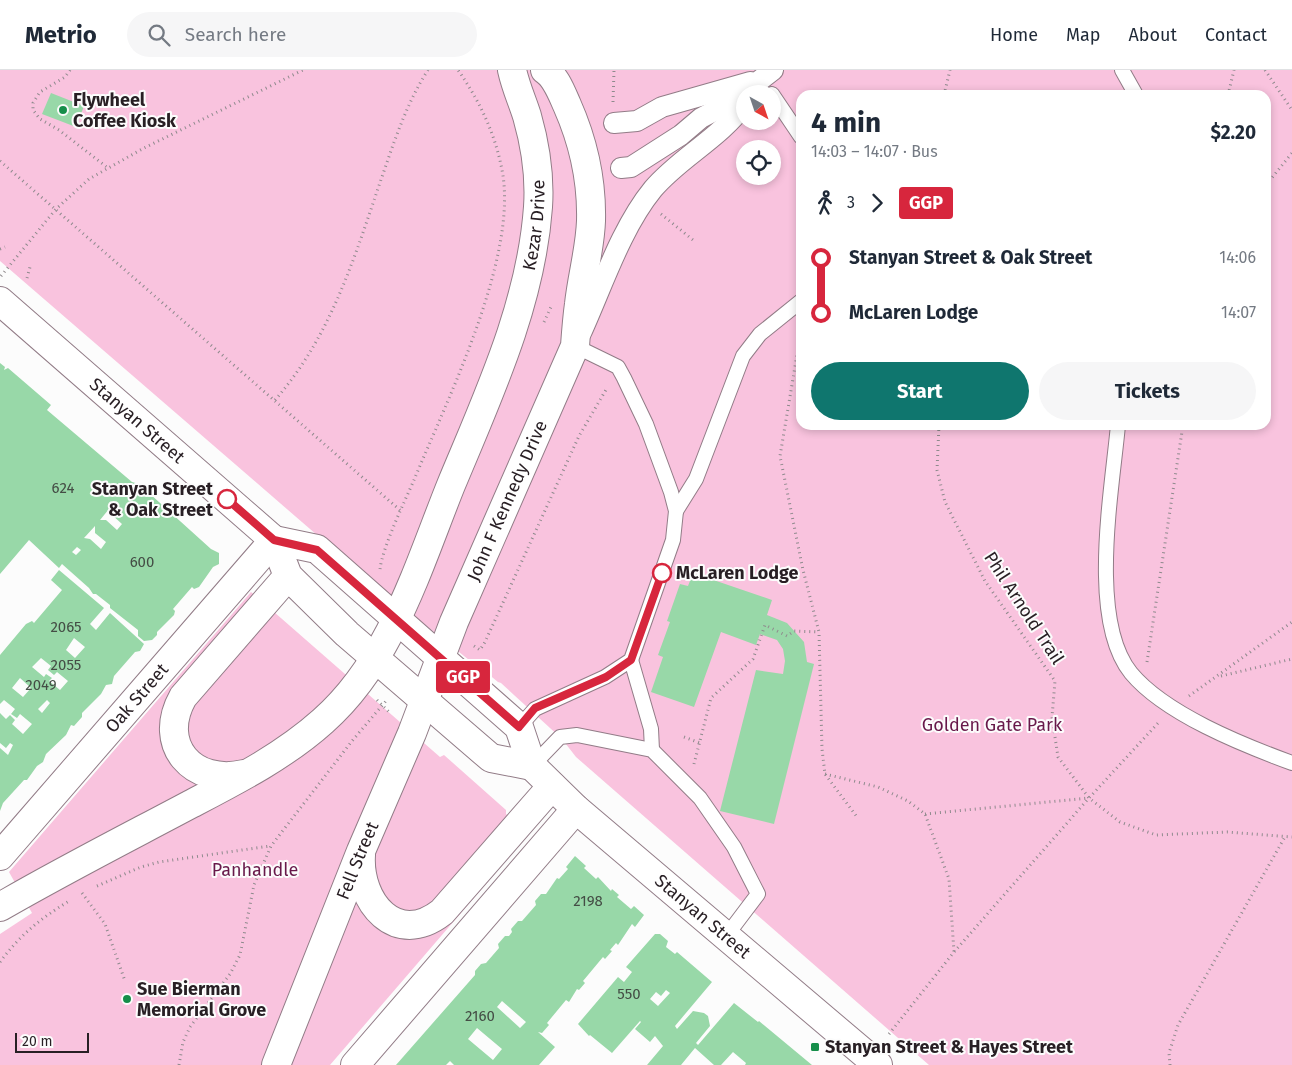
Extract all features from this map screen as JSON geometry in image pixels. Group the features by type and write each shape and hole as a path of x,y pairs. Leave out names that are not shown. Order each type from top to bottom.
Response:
{"main road":[{"name":"Kezar Drive","path":"395,618 495,380 526,280 538,204 538,182 531,134 526,114 517,93 512,70"},
{"path":"546,70 550,73 563,96 575,123 582,147 590,198 590,236 579,303 575,346"},
{"name":"Stanyan Street","path":"0,301 274,540 288,576 347,634 491,758 532,766"},
{"name":"John F Kennedy Drive","path":"440,656 575,346"},
{"name":"Stanyan Street","path":"274,540 317,550 440,656 519,727 532,766 576,809 727,935 878,1065"},
{"name":"Oak Street","path":"0,856 274,540"},
{"path":"248,774 220,776 206,774 190,765 180,753 174,740 172,724 176,709 183,697 288,576"},
{"path":"0,907 248,774 295,743 324,721 359,684 376,658 395,618"},
{"name":"Fell Street","path":"276,1065 361,851 425,702 440,656"},
{"path":"361,851 361,878 373,904 382,914 393,922 420,924 432,920 442,912 552,786"},
{"path":"356,1065 576,809"}],"street":[{"path":"613,115 638,121 662,107 736,92"},
{"path":"621,168 631,168 681,135 701,118 736,100"},
{"path":"575,346 625,233 651,207 666,176 703,146 736,115"},
{"path":"728,140 737,130"}],"lane":[{"path":"1122,70 1133,90"},
{"path":"781,110 796,130"},
{"path":"676,511 696,479 743,356 760,334 796,305"},
{"path":"575,346 618,367 646,424 676,511 673,540 631,660 651,729 652,750"},
{"path":"1118,430 1105,588 1114,635 1122,658 1143,686 1174,708 1220,733 1292,763"},
{"path":"519,727 535,708 606,677 631,660"},
{"path":"532,766 560,737 577,736 652,750 700,798 734,847 758,894 727,935"}],"path":[{"path":"70,70 65,77 46,87 36,96 32,105 34,112 40,119 59,130 108,168"},
{"path":"0,277 56,210 89,179 304,70"},
{"path":"275,400 307,360 331,316 405,115 428,70"},
{"path":"380,575 380,566 401,512 479,321 493,273 501,234 504,182 496,144 481,108 458,70"},
{"path":"613,115 614,70"},
{"path":"945,90 950,70"},
{"path":"1229,90 1234,70"},
{"path":"1265,70 1292,110"},
{"path":"1271,179 1292,153"},
{"path":"0,161 401,512"},
{"path":"651,207 693,240"},
{"path":"0,249 5,247"},
{"path":"27,278 30,267"},
{"path":"796,360 780,456 803,570 819,632 822,749 825,774 857,818"},
{"path":"474,646 480,650 485,642 579,436 612,380"},
{"name":"Phil Arnold Trail","path":"939,430 937,470 945,502 985,581 1055,681 1052,717 1058,757 1088,798 1120,822 1156,835 1227,832 1286,835 1292,837"},
{"path":"1143,686 1182,430"},
{"path":"1187,698 1292,622"},
{"path":"681,779 693,769 711,698 753,659 765,625 787,636 794,631 819,632"},
{"path":"1218,677 1292,659"},
{"path":"376,700 391,714"},
{"path":"179,1065 183,1042 190,1027 230,974 240,956 254,885 271,846 352,741 384,706"},
{"path":"889,1034 954,952 1088,798 1164,716"},
{"path":"684,736 700,742"},
{"path":"825,774 878,787 908,801 925,814 949,879 954,952"},
{"path":"925,814 1088,798"},
{"path":"1170,1065 1169,1053 1178,1025 1286,835"},
{"path":"0,962 16,940 35,923 82,893 141,867 159,862 271,846"},
{"path":"82,893 105,924 125,980"}],"green space":[{"name":"Golden Gate Park","path":"0,70 1292,70 1292,1065 929,1065 576,757 562,739 501,683 487,673 487,670 474,664 369,580 0,261"},
{"name":"Panhandle","path":"251,592 440,757 444,755 506,810 506,814 529,834 330,1065 0,1065 0,934 32,913 9,872"}],"building":[{"name":"Flywheel Coffee Kiosk","path":"51,93 84,106 76,127 42,114"},
{"path":"0,363 5,367 4,370 8,368 51,405 47,410 132,482 139,484 211,549 219,553 219,564 213,567 199,587 194,589 192,587 173,609 175,611 174,615 157,632 157,635 152,640 144,641 138,636 138,630 110,608 110,605 96,594 93,594 89,588 62,564 59,568 29,540 0,574","holes":["109,509 111,514 122,524 117,530 106,520 100,520","95,526 95,533 106,542 101,549 90,539 84,538","77,547 81,550 76,555 72,552"]},
{"path":"59,570 104,608 90,624 96,630 110,613 144,644 140,651 135,652 114,676 112,684 106,685 101,694 82,713 82,717 74,726 71,725 66,735 46,754 43,762 37,766 27,780 24,780 3,803 0,811 0,748 8,755 13,745 10,743 6,748 0,743 0,713 6,719 10,715 15,720 12,724 23,734 32,724 20,714 17,718 11,714 15,709 4,700 0,704 0,655 26,624 32,621 34,623 62,590 51,580","holes":["74,638 85,647 75,658 66,650","41,658 51,666 48,670 54,675 57,672 68,681 60,690 49,681 52,678 46,674 44,677 32,667","20,678 31,688 23,697 12,688","47,700 50,703 42,713 38,709"]},
{"path":"693,573 772,600 767,615 787,623 804,642 807,662 814,664 774,824 720,811 756,670 783,674 785,661 783,649 777,640 760,634 756,645 721,632 694,707 651,692 663,657 658,655 670,622 667,621 680,584 688,586"},
{"path":"575,856 586,866 584,868 596,879 598,877 611,891 612,889 619,895 617,897 631,909 634,906 644,915 635,927 632,924 618,945 616,943 605,959 603,957 569,1002 566,1000 547,1023 549,1025 542,1033 538,1032 555,1047 539,1065 454,1065 450,1061 446,1065 396,1065 475,975 475,971 481,964 486,963 499,948 498,944 505,936 509,936 512,932 511,929 518,921 522,921 536,905 535,901 541,894 546,894 557,878 559,879 568,869 566,867","holes":["502,1001 526,1022 520,1028 497,1007","477,1028 502,1049 493,1060 468,1039"]},
{"path":"655,934 660,934 668,941 666,947 675,954 677,952 712,982 675,1026 677,1029 693,1011 704,1013 708,1016 710,1026 696,1043 698,1045 734,1003 812,1065 745,1065 746,1063 733,1052 721,1065 714,1065 695,1048 681,1065 647,1065 663,1046 655,1036 650,1042 635,1029 640,1021 612,1053 589,1036 578,1024 618,977 624,982 632,972 626,967","holes":["666,990 670,993 658,1006 650,999 656,992 661,996"]}],"bus line":[{"name":"GGP","path":"227,499 274,540 317,550 519,727 535,708 606,677 631,660 662,573"}],"place":[{"name":"Flywheel Coffee Kiosk","path":"63,110"},
{"name":"Stanyan Street & Oak Street","path":"227,499"},
{"name":"McLaren Lodge","path":"662,573"},
{"name":"Sue Bierman Memorial Grove","path":"127,999"},
{"name":"Stanyan Street & Hayes Street","path":"815,1047"}]}
